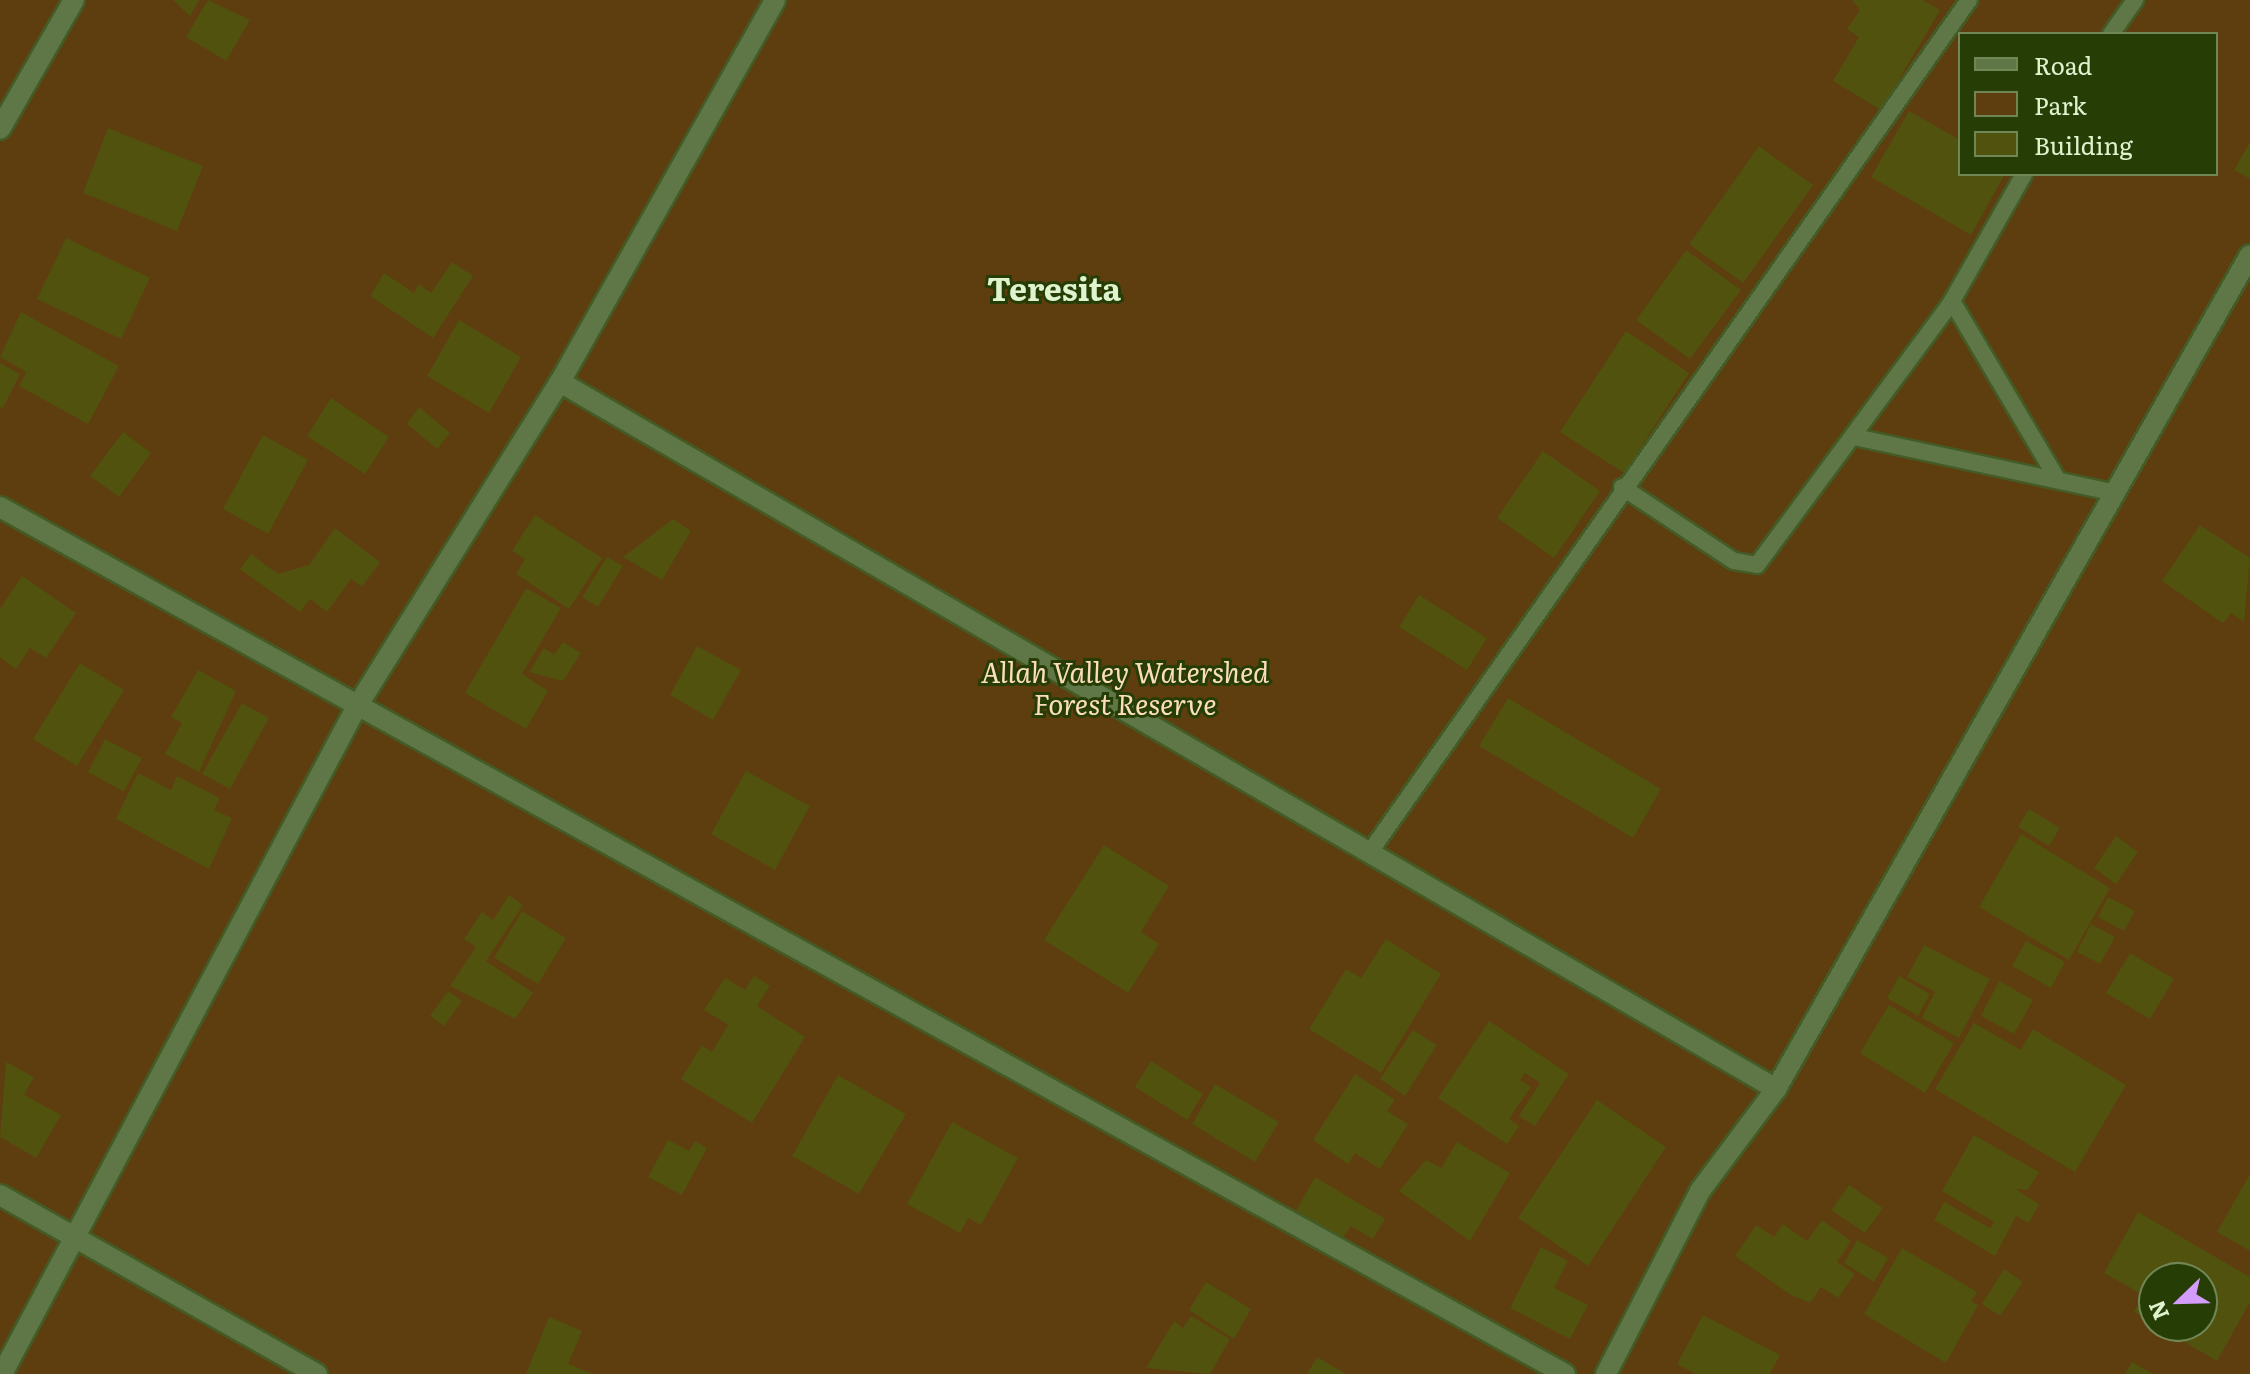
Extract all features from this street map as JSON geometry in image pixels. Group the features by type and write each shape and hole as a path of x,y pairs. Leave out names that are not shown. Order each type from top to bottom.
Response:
{"street":[{"path":"0,129 74,0"},
{"path":"2,1374 80,1236 356,708 560,382 775,0"},
{"path":"1606,1374 1700,1191 1776,1089 2112,492 2250,255"},
{"path":"560,382 1372,849 1776,1089"},
{"path":"0,507 356,708 1565,1374"},
{"path":"0,1195 80,1236 317,1374"}],"lane":[{"path":"1372,849 1622,487 1957,31 1969,0"},
{"path":"2112,32 2135,0"},
{"path":"1622,487 1734,561 1757,565 1855,437 1952,301 2023,176"},
{"path":"1952,301 2056,477"},
{"path":"1855,437 2056,477 2112,492"}],"green space":[{"name":"Allah Valley Watershed Forest Reserve","path":"0,0 2250,0 2250,1374 0,1374"}],"building":[{"path":"173,0 199,0 190,16"},
{"path":"208,0 250,20 226,61 186,37"},
{"path":"1852,0 1923,0 1940,10 1881,110 1833,81 1859,37 1847,29 1860,10"},
{"path":"1909,111 1958,139 1958,176 2004,176 1971,235 1871,177"},
{"path":"108,128 203,166 177,231 83,193"},
{"path":"2250,142 2250,179 2234,170"},
{"path":"1759,146 1813,185 1743,283 1689,244"},
{"path":"66,238 150,278 121,339 37,299"},
{"path":"1686,250 1741,290 1690,359 1636,320"},
{"path":"452,262 473,276 433,338 370,296 384,273 414,293 419,284 431,293"},
{"path":"21,312 119,366 88,424 19,386 26,372 0,357"},
{"path":"459,320 521,357 489,413 427,376"},
{"path":"1626,331 1689,373 1624,473 1560,432"},
{"path":"0,363 20,374 3,408 0,407"},
{"path":"331,398 389,437 365,474 307,436"},
{"path":"419,407 450,433 437,449 407,424"},
{"path":"123,432 151,453 119,497 90,476"},
{"path":"263,435 308,460 268,534 223,509"},
{"path":"1543,451 1600,491 1554,558 1497,518"},
{"path":"535,515 602,558 569,609 516,574 525,559 512,551"},
{"path":"673,519 691,531 662,580 623,557"},
{"path":"2200,525 2250,558 2244,622 2231,613 2223,623 2162,581"},
{"path":"335,528 380,562 362,587 351,579 327,612 310,599 300,612 240,569 251,554 278,574 309,565"},
{"path":"607,557 623,566 598,607 582,597"},
{"path":"22,576 76,613 46,658 30,648 16,669 0,657 0,609"},
{"path":"526,588 561,608 522,674 548,691 526,729 465,693"},
{"path":"1419,595 1487,638 1467,670 1399,627"},
{"path":"563,642 581,653 563,681 529,672 544,648 554,655"},
{"path":"697,646 741,670 713,720 670,695"},
{"path":"80,663 124,690 77,766 33,739"},
{"path":"198,670 236,691 199,772 165,754 182,723 171,717"},
{"path":"1508,698 1661,789 1633,838 1479,746"},
{"path":"242,703 269,718 230,789 202,774"},
{"path":"105,739 142,758 124,792 88,772"},
{"path":"746,771 810,806 775,870 711,834"},
{"path":"138,773 171,790 177,776 220,798 214,810 232,818 209,869 116,819"},
{"path":"2029,809 2060,828 2049,846 2018,827"},
{"path":"2021,834 2110,888 2069,960 1979,907"},
{"path":"2116,836 2138,852 2116,884 2094,868"},
{"path":"1104,845 1169,886 1141,932 1159,944 1128,993 1044,940"},
{"path":"509,895 523,905 486,961 533,993 515,1019 450,986 476,947 464,939 482,912 493,920"},
{"path":"2108,897 2135,911 2124,931 2098,917"},
{"path":"522,911 566,938 538,984 494,958"},
{"path":"2091,924 2115,937 2100,964 2077,952"},
{"path":"1386,939 1441,974 1381,1073 1309,1029 1346,969 1361,978"},
{"path":"2026,941 2065,962 2051,988 2012,966"},
{"path":"1924,945 1990,979 1959,1038 1922,1018 1935,992 1907,977"},
{"path":"2130,953 2174,979 2150,1019 2106,993"},
{"path":"754,976 770,986 757,1006 805,1037 752,1123 681,1079 702,1045 712,1052 728,1025 704,1010 725,978 745,990"},
{"path":"1899,976 1930,994 1918,1016 1887,998"},
{"path":"1999,981 2033,1000 2014,1034 1981,1016"},
{"path":"448,991 462,1001 444,1026 430,1016"},
{"path":"1889,1005 1954,1043 1925,1093 1860,1053"},
{"path":"1489,1021 1569,1074 1535,1126 1519,1116 1540,1083 1525,1073 1520,1080 1531,1087 1509,1119 1519,1126 1507,1144 1438,1098"},
{"path":"1974,1023 2021,1050 2033,1029 2126,1085 2075,1172 1935,1089"},
{"path":"1413,1030 1437,1045 1405,1096 1380,1079"},
{"path":"1151,1061 1203,1094 1187,1120 1135,1087"},
{"path":"6,1062 34,1077 24,1095 61,1115 36,1158 0,1137"},
{"path":"1355,1074 1395,1100 1387,1111 1408,1124 1380,1169 1355,1153 1348,1164 1313,1140"},
{"path":"838,1075 906,1114 859,1194 792,1156"},
{"path":"1215,1084 1279,1122 1255,1162 1192,1124"},
{"path":"1597,1100 1666,1147 1588,1266 1518,1218"},
{"path":"952,1122 1018,1158 981,1225 968,1218 960,1233 907,1204"},
{"path":"1974,1135 2039,1172 2028,1190 2015,1189 2039,1204 2029,1223 2016,1216 1995,1256 1934,1220 1944,1202 1990,1228 1994,1222 1942,1191"},
{"path":"668,1140 689,1151 695,1141 707,1148 682,1195 648,1177"},
{"path":"1457,1142 1510,1173 1470,1241 1399,1191 1426,1160 1441,1168"},
{"path":"2250,1174 2250,1251 2217,1232"},
{"path":"1315,1177 1385,1219 1373,1239 1351,1226 1342,1239 1296,1211"},
{"path":"1849,1185 1883,1208 1865,1233 1831,1210"},
{"path":"2138,1212 2250,1277 2250,1302 2217,1361 2184,1342 2218,1342 2218,1262 2138,1262 2138,1292 2104,1273"},
{"path":"1822,1220 1851,1241 1837,1262 1855,1274 1838,1298 1821,1287 1810,1303 1791,1295 1735,1256 1756,1225 1774,1237 1783,1224 1807,1241"},
{"path":"1857,1240 1888,1258 1874,1282 1844,1263"},
{"path":"1541,1247 1568,1261 1554,1288 1588,1305 1570,1339 1510,1308"},
{"path":"1902,1248 1977,1292 1971,1301 1978,1305 1946,1363 1864,1314"},
{"path":"2004,1269 2023,1282 2000,1316 1982,1304"},
{"path":"1206,1282 1251,1309 1234,1339 1189,1310"},
{"path":"1703,1315 1780,1355 1770,1374 1696,1374 1677,1364"},
{"path":"1191,1316 1230,1339 1210,1374 1146,1368 1174,1321 1183,1328"},
{"path":"549,1317 582,1331 568,1364 593,1374 526,1374"},
{"path":"1317,1357 1346,1374 1307,1374"},
{"path":"2132,1362 2153,1374 2125,1374"}],"district":[{"name":"Teresita","path":"1054,287"}]}
